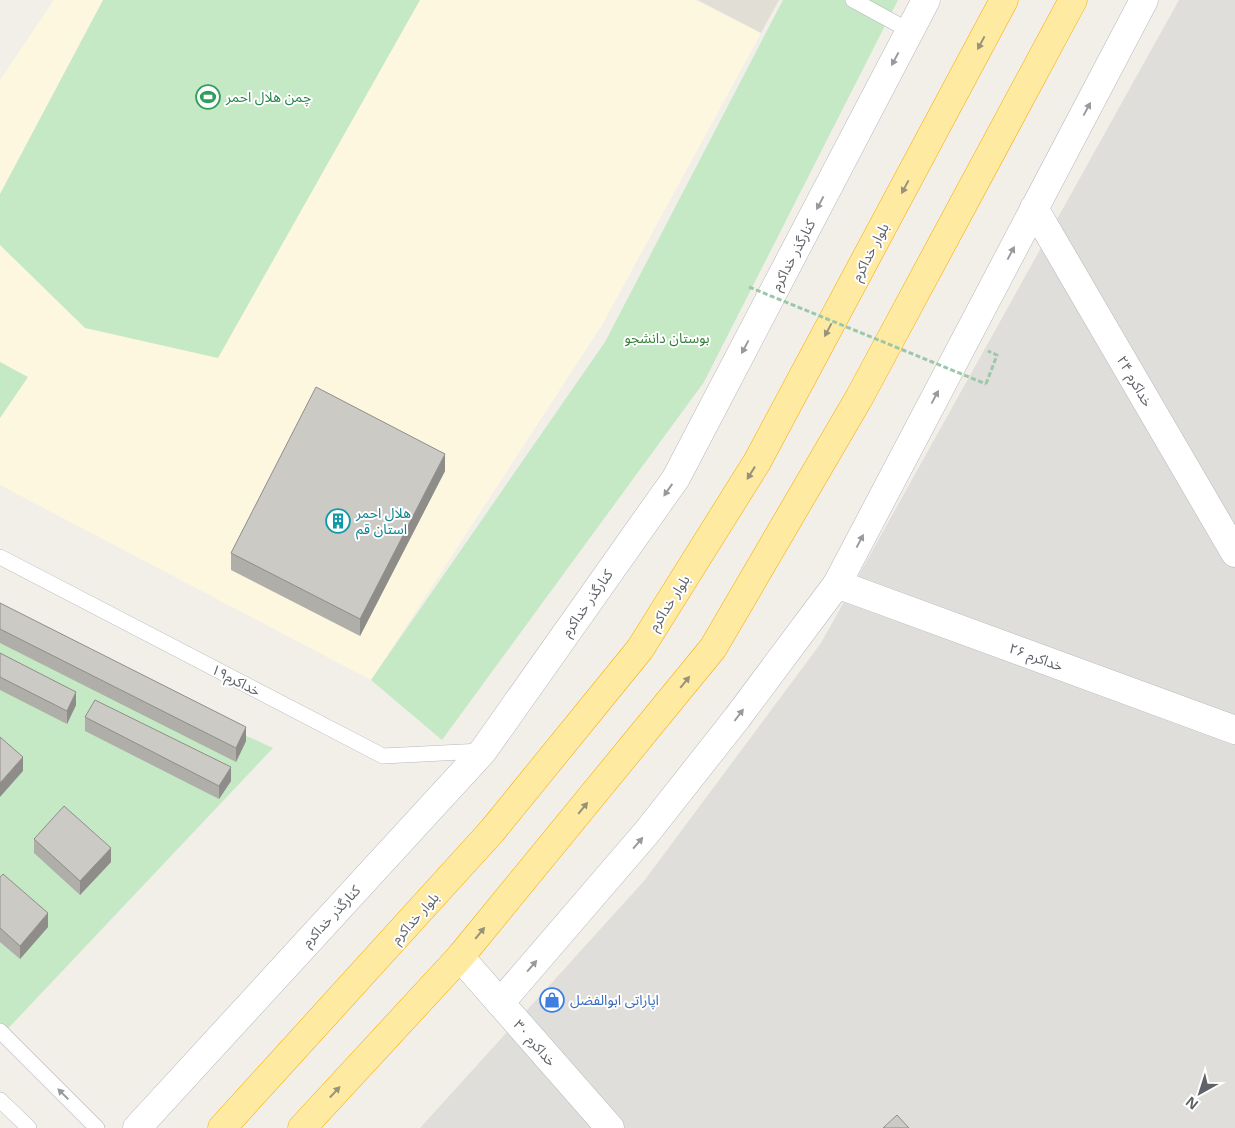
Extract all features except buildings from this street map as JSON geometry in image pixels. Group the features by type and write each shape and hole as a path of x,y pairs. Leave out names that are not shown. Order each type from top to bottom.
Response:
{"highway":[{"name":"بلوار خداکرم","path":"222,1128 492,832 640,649 757,462 1004,0"},
{"path":"302,1128 460,957 713,648 859,398 1073,0"}],"street":[{"name":"کنارگذر خداکرم","path":"137,1128 483,751 676,478 926,0"},
{"path":"500,1003 647,832 737,718 837,584 1144,0"},
{"name":"۲۴ خداکرم","path":"1034,208 1235,553"},
{"name":"۲۶ خداکرم","path":"837,584 1235,730"},
{"name":"خداکرم ۳۰","path":"460,957 610,1128"}],"lane":[{"path":"853,0 910,31"},
{"name":"۱۹خداکرم","path":"0,557 383,756 483,751"},
{"path":"0,1031 98,1128"},
{"path":"0,1100 29,1128"}],"path":[{"path":"749,287 986,384 997,355"}],"shaded area":[{"path":"54,0 695,0 761,33 602,325 371,680 0,485 0,80"},
{"path":"698,0 779,0 761,33"},
{"path":"1179,0 1235,0 1235,1128 420,1128 644,881 821,643"}],"green space":[{"name":"چمن هلال احمر","path":"103,0 420,0 218,358 85,328 0,245 0,194"},
{"name":"بوستان دانشجو","path":"783,0 898,0 704,382 442,740 371,680 605,342"},
{"path":"0,362 28,377 0,418"},
{"path":"0,624 273,748 0,1037"}],"place":[{"name":"چمن هلال احمر","path":"208,97"},
{"name":"هلال احمر استان قم","path":"338,521"},
{"name":"اپاراتی ابوالفضل","path":"552,1000"}]}
